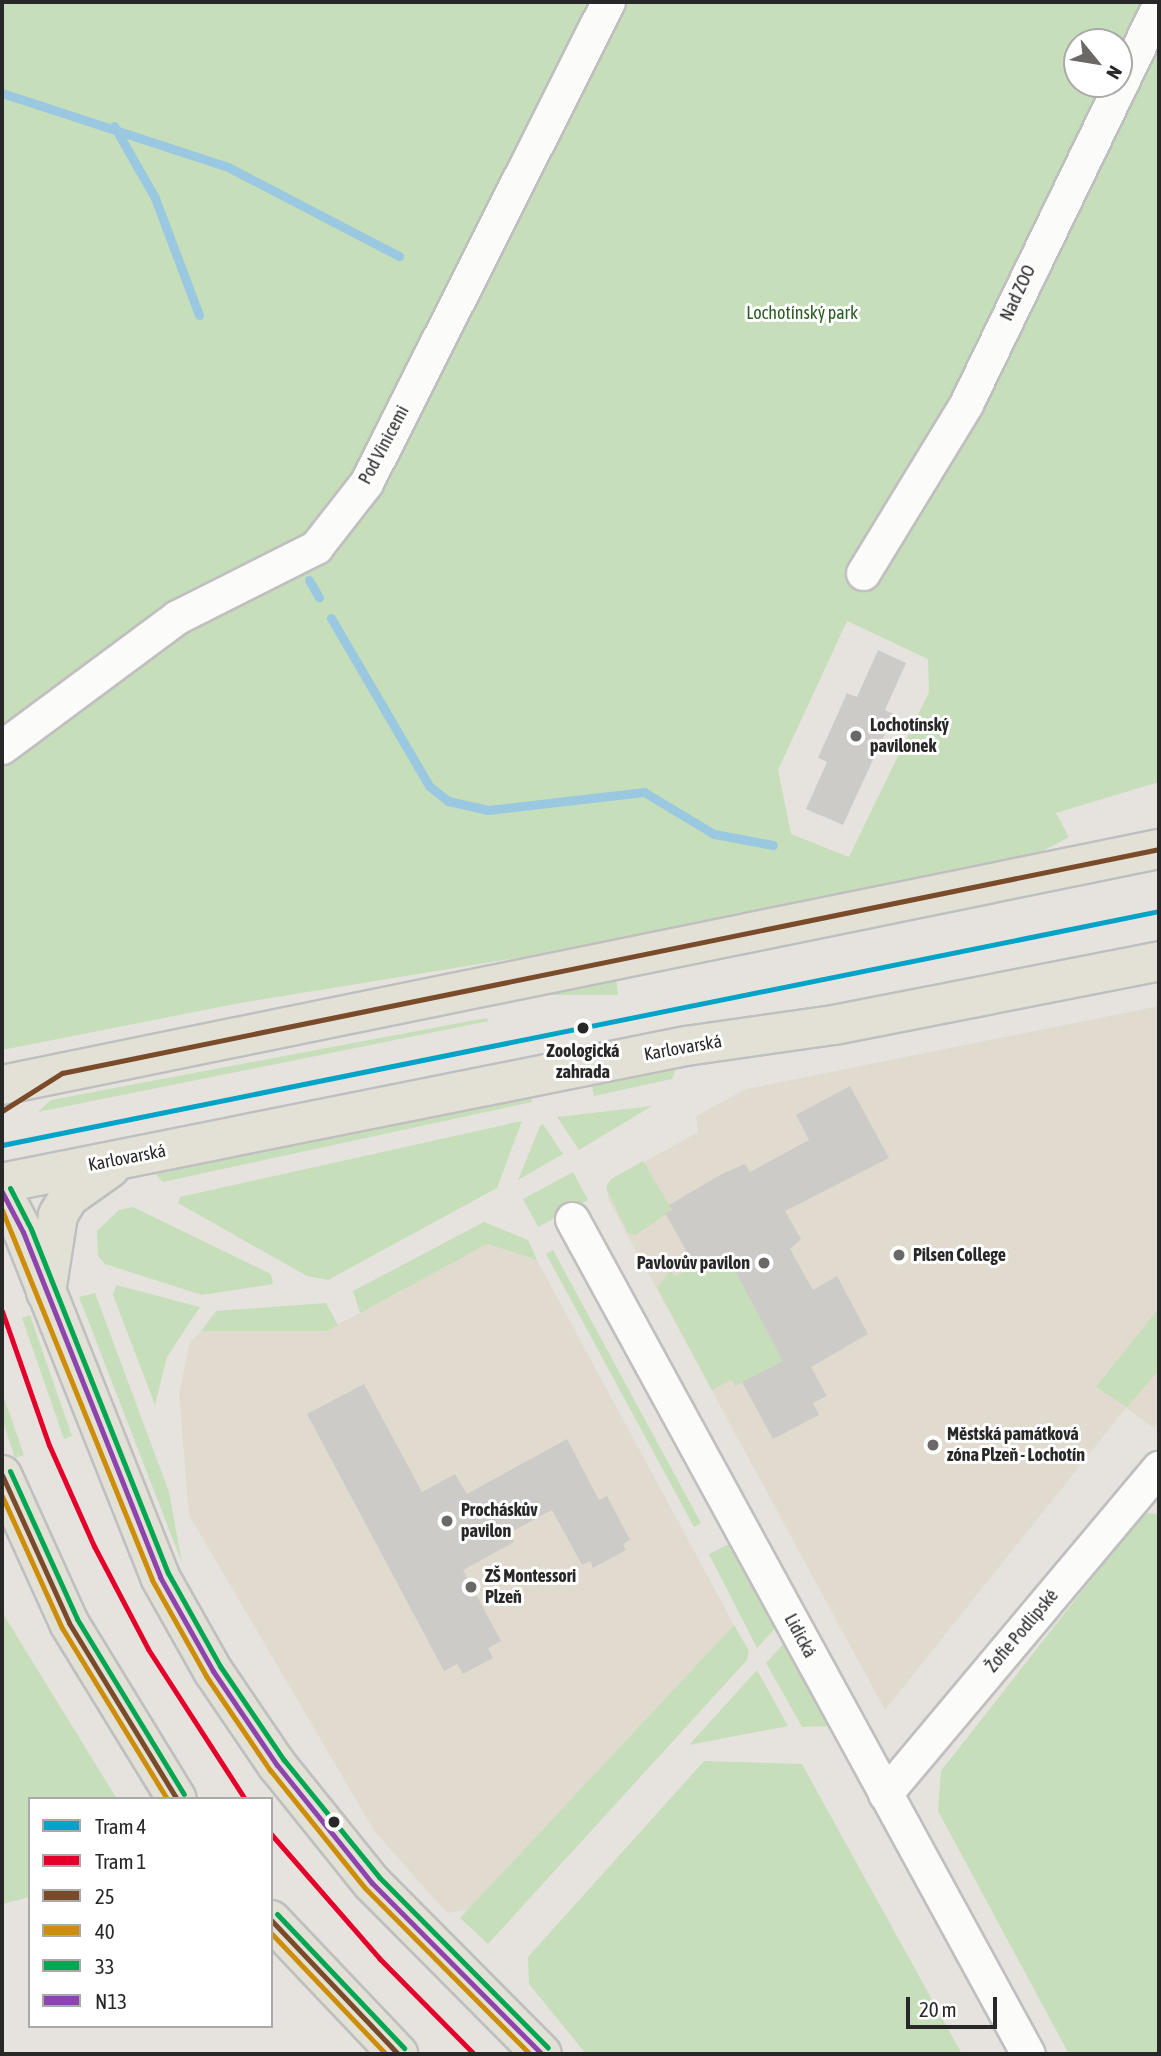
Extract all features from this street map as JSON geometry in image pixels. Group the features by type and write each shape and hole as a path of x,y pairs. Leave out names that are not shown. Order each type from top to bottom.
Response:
{"main road":[{"path":"2,1085 1159,849"},
{"name":"Karlovarská","path":"2,1183 686,1046 834,1025 1159,961"},
{"path":"2,1111 62,1073"},
{"path":"46,1294 58,1215 69,1197 97,1175 140,1155"},
{"path":"2,1192 160,1577 213,1671 277,1765 372,1883 542,2054"},
{"path":"2,1475 69,1623 176,1797"},
{"path":"273,1922 398,2054"}],"street":[{"name":"Pod Vinicemi","path":"2,747 177,617 316,548 366,483 608,2"},
{"name":"Nad ZOO","path":"863,573 966,404 1159,4"},
{"name":"Lidická","path":"572,1219 1028,2054"},
{"name":"Žofie Podlipské","path":"886,1794 1159,1468"}],"shaded area":[{"name":"Pilsen College","path":"1159,1006 1159,1422 1154,1428 1126,1408 885,1710 608,1199 607,1183 698,1132 696,1116 746,1089"},
{"name":"ZŠ Montessori Plzeň","path":"487,1244 537,1260 734,1625 468,1910 447,1913 375,1832 189,1515 179,1394 190,1342 201,1331 326,1331"}],"green space":[{"name":"Lochotínský park","path":"2,2 1159,2 1159,782 1056,813 1069,837 1034,856 523,957 240,1003 2,1050","holes":["847,621 928,659 929,692 849,857 791,834 778,770"]},
{"path":"616,978 618,995 539,995 541,994"},
{"path":"486,1018 489,1021 38,1112 51,1100"},
{"path":"677,1065 672,1079 594,1096 591,1082"},
{"path":"531,1094 532,1102 163,1182 157,1176 157,1172"},
{"path":"652,1106 579,1150 557,1117"},
{"path":"522,1121 497,1188 328,1280 307,1276 178,1203 180,1197"},
{"path":"543,1124 563,1154 518,1180 540,1126"},
{"path":"643,1161 672,1210 636,1235 628,1233 606,1188 611,1179"},
{"path":"573,1172 588,1200 538,1227 523,1199"},
{"path":"133,1207 271,1274 273,1284 202,1295 105,1264 98,1256 97,1231 119,1210"},
{"path":"484,1222 528,1240 537,1260 487,1244 360,1313 353,1291"},
{"path":"553,1250 701,1523 694,1527 546,1254"},
{"path":"726,1254 784,1362 735,1386 731,1380 712,1390 657,1287 670,1271 675,1276"},
{"path":"116,1285 200,1307 167,1357 155,1405 113,1295"},
{"path":"95,1293 169,1492 182,1563 79,1297"},
{"path":"326,1303 338,1325 327,1331 201,1331 216,1311"},
{"path":"1159,1308 1159,1370 1127,1407 1096,1387"},
{"path":"30,1315 72,1436 64,1439 22,1318"},
{"path":"2,1392 24,1455 15,1458 2,1419"},
{"path":"1143,1513 1159,1514 1159,2054 1069,2054 938,1811 941,1771"},
{"path":"727,1545 734,1547 780,1623 757,1648 709,1554"},
{"path":"2,1612 116,1797 28,1797 28,1898 2,1904"},
{"path":"734,1625 749,1651 747,1660 488,1944 460,1918"},
{"path":"788,1639 837,1726 802,1727 766,1663"},
{"path":"757,1670 788,1726 689,1745"},
{"path":"704,1761 802,1764 962,2054 586,2054 529,1984 528,1957"}],"building":[{"name":"Lochotínský pavilonek","path":"878,650 906,663 885,710 894,714 843,825 806,809 827,762 818,758 847,693 857,697"},
{"name":"Pavlovův pavilon","path":"850,1086 889,1158 785,1211 801,1239 790,1249 813,1290 837,1276 868,1334 811,1367 827,1396 813,1403 819,1415 773,1439 742,1382 783,1361 726,1254 694,1265 665,1213 672,1210 669,1205 722,1174 745,1164 750,1172 809,1140 796,1115"},
{"name":"Procháskův pavilon","path":"364,1384 422,1492 455,1474 467,1494 567,1439 599,1500 607,1496 630,1540 623,1544 626,1550 593,1568 590,1561 582,1565 552,1510 509,1533 514,1542 463,1570 501,1641 488,1648 493,1658 463,1674 457,1664 444,1671 307,1414"}],"waterway":[{"path":"2,93 228,167 399,256"},
{"path":"114,126 155,198 199,315"},
{"path":"309,580 319,597"},
{"path":"331,618 429,786 448,801 488,810 644,792 714,834 773,845"}],"tram line":[{"name":"4","path":"2,1145 1159,911"},
{"name":"1","path":"2,1311 49,1445 94,1546 148,1649 244,1797"},
{"name":"1","path":"273,1836 380,1959 474,2054"}],"transit line":[{"name":"25","path":"2,1111 62,1073 1159,849"},
{"name":"33","path":"10,1188 31,1229 168,1573 220,1666 284,1760 379,1877 548,2048"},
{"name":"N13","path":"2,1192 23,1232 160,1577 213,1671 277,1765 372,1883 542,2054"},
{"name":"40","path":"2,1210 152,1580 206,1676 270,1770 365,1888 530,2054"},
{"name":"33","path":"10,1471 77,1619 184,1794"},
{"name":"25","path":"2,1475 69,1623 176,1797"},
{"name":"40","path":"2,1496 62,1628 166,1797"},
{"name":"33","path":"277,1914 404,2048"},
{"name":"25","path":"273,1922 398,2054"},
{"name":"40","path":"273,1935 386,2054"}],"place":[{"name":"Lochotínský pavilonek","path":"856,736"},
{"name":"Zoologická zahrada","path":"583,1028"},
{"name":"Pilsen College","path":"899,1255"},
{"name":"Pavlovův pavilon","path":"764,1263"},
{"name":"Městská památková zóna Plzeň - Lochotín","path":"933,1445"},
{"name":"Procháskův pavilon","path":"447,1521"},
{"name":"ZŠ Montessori Plzeň","path":"471,1587"}]}
